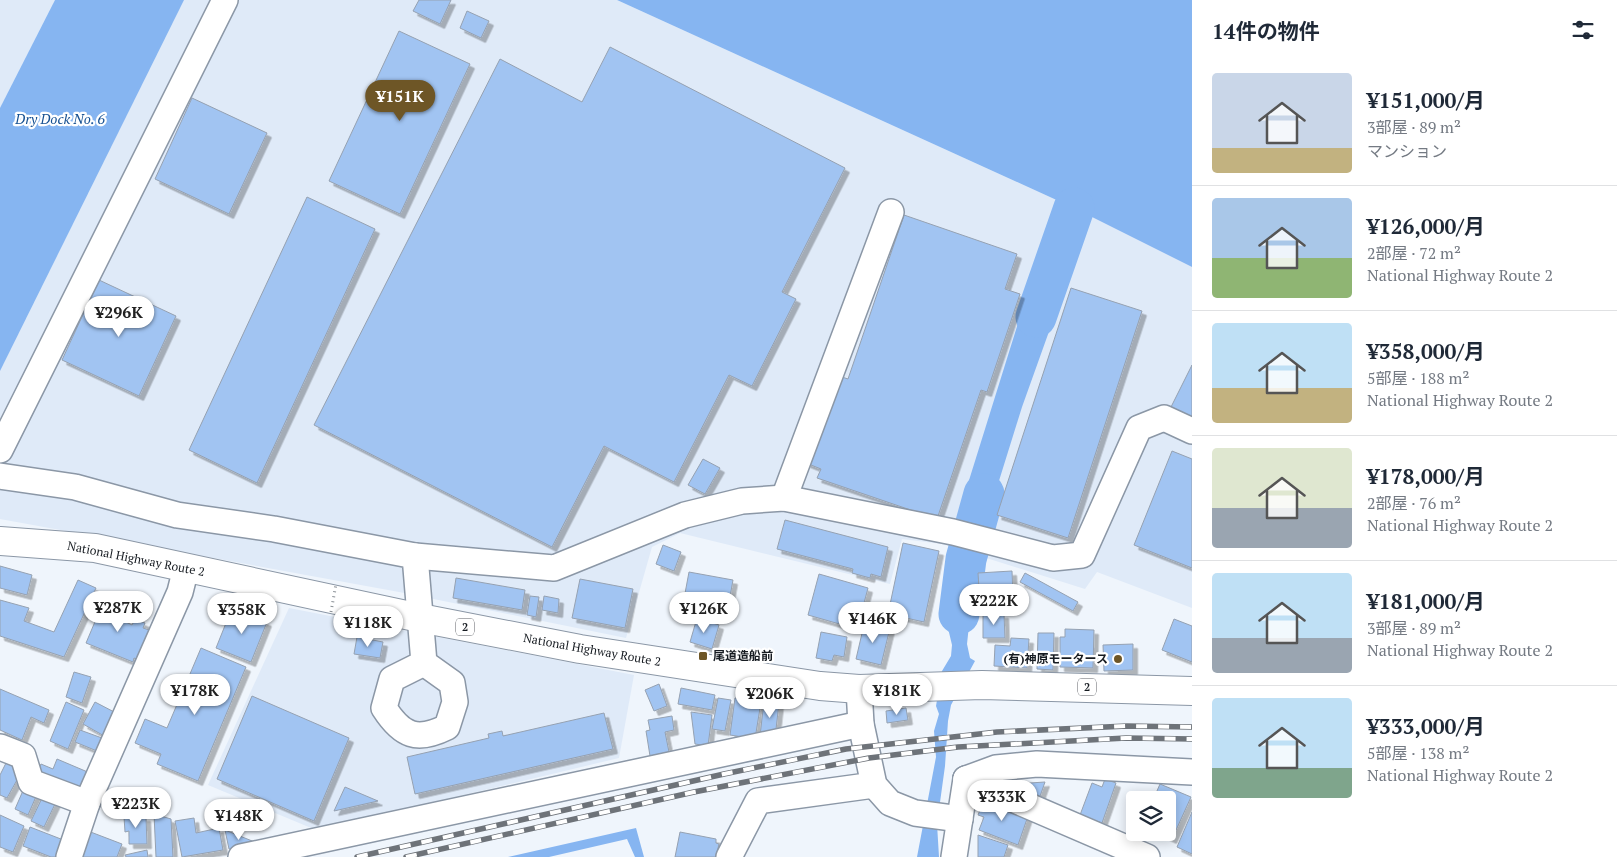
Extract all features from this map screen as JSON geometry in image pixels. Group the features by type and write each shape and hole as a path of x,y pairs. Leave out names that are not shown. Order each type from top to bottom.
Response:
{"highway":[{"name":"National Highway Route 2","path":"0,541 95,548 420,618 580,649 820,686 859,689 982,685 1192,691"}],"street":[{"path":"225,0 1,464 177,516 274,529 415,556 554,568 685,515 742,501 784,498 953,532 1053,558 1082,555 1139,428 1164,418 1192,432"},
{"path":"784,498 891,212"},
{"path":"415,556 424,663"},
{"path":"69,857 87,803 180,592 186,568"},
{"path":"859,689 861,724 874,785 890,803 915,813 960,819"},
{"path":"241,857 861,724"},
{"path":"0,747 23,756 31,782 87,803"},
{"path":"966,779 996,768 1038,764 1192,772"},
{"path":"954,857 966,779"},
{"path":"966,779 1147,857"},
{"path":"728,857 758,801 874,785"}],"path":[{"path":"331,612 336,584"}],"shaded area":[{"path":"0,0 617,0 1074,208 1192,267 1192,608 1097,572 1085,589 942,544 902,539 890,584 680,533 652,547 626,638 399,592 0,519"},
{"path":"289,608 634,675 619,758 316,830 208,785"}],"water":[{"name":"Dry Dock No. 6","path":"55,0 184,0 0,371 0,108"},
{"path":"617,0 1192,0 1192,267 1074,208"},
{"path":"1038,259 1071,270 1022,407 984,529 956,522"},
{"path":"953,554 976,560 967,644 970,658 975,661 951,705 948,721 945,766 937,824 939,857 917,857 936,757 934,731 939,714 936,706 942,671 951,656 952,645 947,624 947,598"},
{"path":"636,828 644,857 635,857 627,839 549,857 508,857"}],"building":[{"path":"419,0 451,0 440,24 413,11"},
{"path":"467,11 489,21 481,38 460,28"},
{"path":"399,31 470,64 400,214 329,181"},
{"path":"610,47 845,168 782,292 796,299 752,386 729,375 674,482 604,446 552,547 314,425 500,59 582,102"},
{"path":"192,98 267,133 229,214 155,179"},
{"path":"307,197 375,229 257,483 189,450"},
{"path":"904,215 1017,254 1005,289 1020,294 987,392 981,390 937,519 817,478 821,469 806,463 836,375 848,379"},
{"path":"99,280 176,316 139,396 62,360"},
{"path":"1071,288 1142,311 1068,538 997,515"},
{"path":"1192,365 1192,422 1169,411"},
{"path":"1172,451 1192,459 1192,568 1134,545"},
{"path":"703,459 720,468 705,494 688,485"},
{"path":"785,520 888,547 881,577 871,574 870,578 852,573 853,569 777,549"},
{"path":"903,543 939,551 924,622 888,614"},
{"path":"663,545 681,552 674,571 656,564"},
{"path":"0,566 32,575 27,595 0,588"},
{"path":"1012,571 1013,595 1001,603 980,604 978,573"},
{"path":"689,572 733,580 727,613 683,604"},
{"path":"1025,573 1078,602 1073,611 1020,582"},
{"path":"819,574 868,588 857,629 808,615"},
{"path":"456,578 525,590 522,610 453,598"},
{"path":"580,579 633,589 625,628 572,618"},
{"path":"78,580 96,588 64,657 0,636 0,600 29,608 24,621 54,632"},
{"path":"530,596 539,597 536,617 527,615"},
{"path":"544,596 559,599 558,613 542,610"},
{"path":"105,598 125,607 120,619 132,625 135,619 145,623 143,628 152,631 140,660 134,658 133,662 86,643"},
{"path":"232,608 267,622 251,662 216,648"},
{"path":"983,614 1004,614 1005,638 983,638"},
{"path":"697,618 719,625 712,649 690,642"},
{"path":"1174,619 1192,626 1192,662 1162,650"},
{"path":"870,623 890,628 881,665 856,659 863,629 868,630"},
{"path":"1065,629 1094,630 1093,668 1060,667 1060,637 1065,637"},
{"path":"821,632 847,637 844,657 834,655 832,661 816,658"},
{"path":"1038,633 1054,633 1053,670 1037,669"},
{"path":"357,637 383,642 380,658 354,654"},
{"path":"1011,638 1029,639 1027,668 994,666 995,645 1010,646"},
{"path":"1133,644 1133,670 1104,671 1103,645"},
{"path":"201,648 246,667 198,781 157,764 161,754 135,743 145,719 167,728"},
{"path":"74,672 91,677 82,703 66,697"},
{"path":"659,684 667,706 654,711 645,690"},
{"path":"681,688 715,695 712,710 678,704"},
{"path":"0,689 49,710 44,723 31,717 22,740 0,730"},
{"path":"252,696 349,738 314,821 217,779"},
{"path":"718,698 731,700 725,731 712,729"},
{"path":"735,698 761,702 755,739 730,735"},
{"path":"764,701 779,703 775,738 760,736"},
{"path":"66,702 84,710 68,749 50,741"},
{"path":"95,702 118,714 106,737 83,724"},
{"path":"906,708 908,720 887,723 886,711"},
{"path":"691,712 712,715 708,746 695,744"},
{"path":"604,713 613,749 415,794 407,757 489,738 488,734 502,731 503,736"},
{"path":"672,716 674,730 665,732 669,752 650,756 646,731 650,730 648,720"},
{"path":"80,730 102,738 97,751 75,742"},
{"path":"57,759 90,773 80,796 35,776 41,764 53,769"},
{"path":"6,763 22,771 7,798 0,795 0,775"},
{"path":"1105,779 1116,783 1102,823 1080,815 1092,783 1102,787"},
{"path":"1045,782 1039,799 1000,785"},
{"path":"1160,784 1191,797 1176,830 1176,791 1157,791"},
{"path":"25,786 38,792 28,815 15,809"},
{"path":"345,787 378,801 334,811"},
{"path":"43,796 56,802 44,827 31,821"},
{"path":"984,800 1028,816 1018,845 979,830 984,817 978,815"},
{"path":"131,812 140,812 140,817 146,817 147,844 129,844 129,831 125,832 124,817 132,816"},
{"path":"1192,812 1192,854 1177,847"},
{"path":"154,814 171,819 173,857 156,857"},
{"path":"0,815 24,826 13,852 0,847"},
{"path":"194,818 196,833 219,828 223,850 182,857 175,821"},
{"path":"30,827 66,841 59,857 51,857 23,846"},
{"path":"225,830 262,845 229,849"},
{"path":"88,831 122,844 117,857 78,857"},
{"path":"680,832 716,839 716,843 719,844 716,857 675,857"},
{"path":"978,835 1008,845 1004,857 978,857"},
{"path":"147,850 148,857 126,857 125,855"}],"waterway":[{"path":"1036,317 1074,208"},
{"path":"959,614 966,559 984,494"}],"railway":[{"path":"357,857 724,774 846,749 997,732 1127,726 1192,727"},
{"path":"406,857 694,792 869,758 958,747 1126,738 1192,739"}],"place":[{"name":"尾道造船前","path":"703,656"},
{"name":"(有)神原モータース","path":"1118,659"}]}
